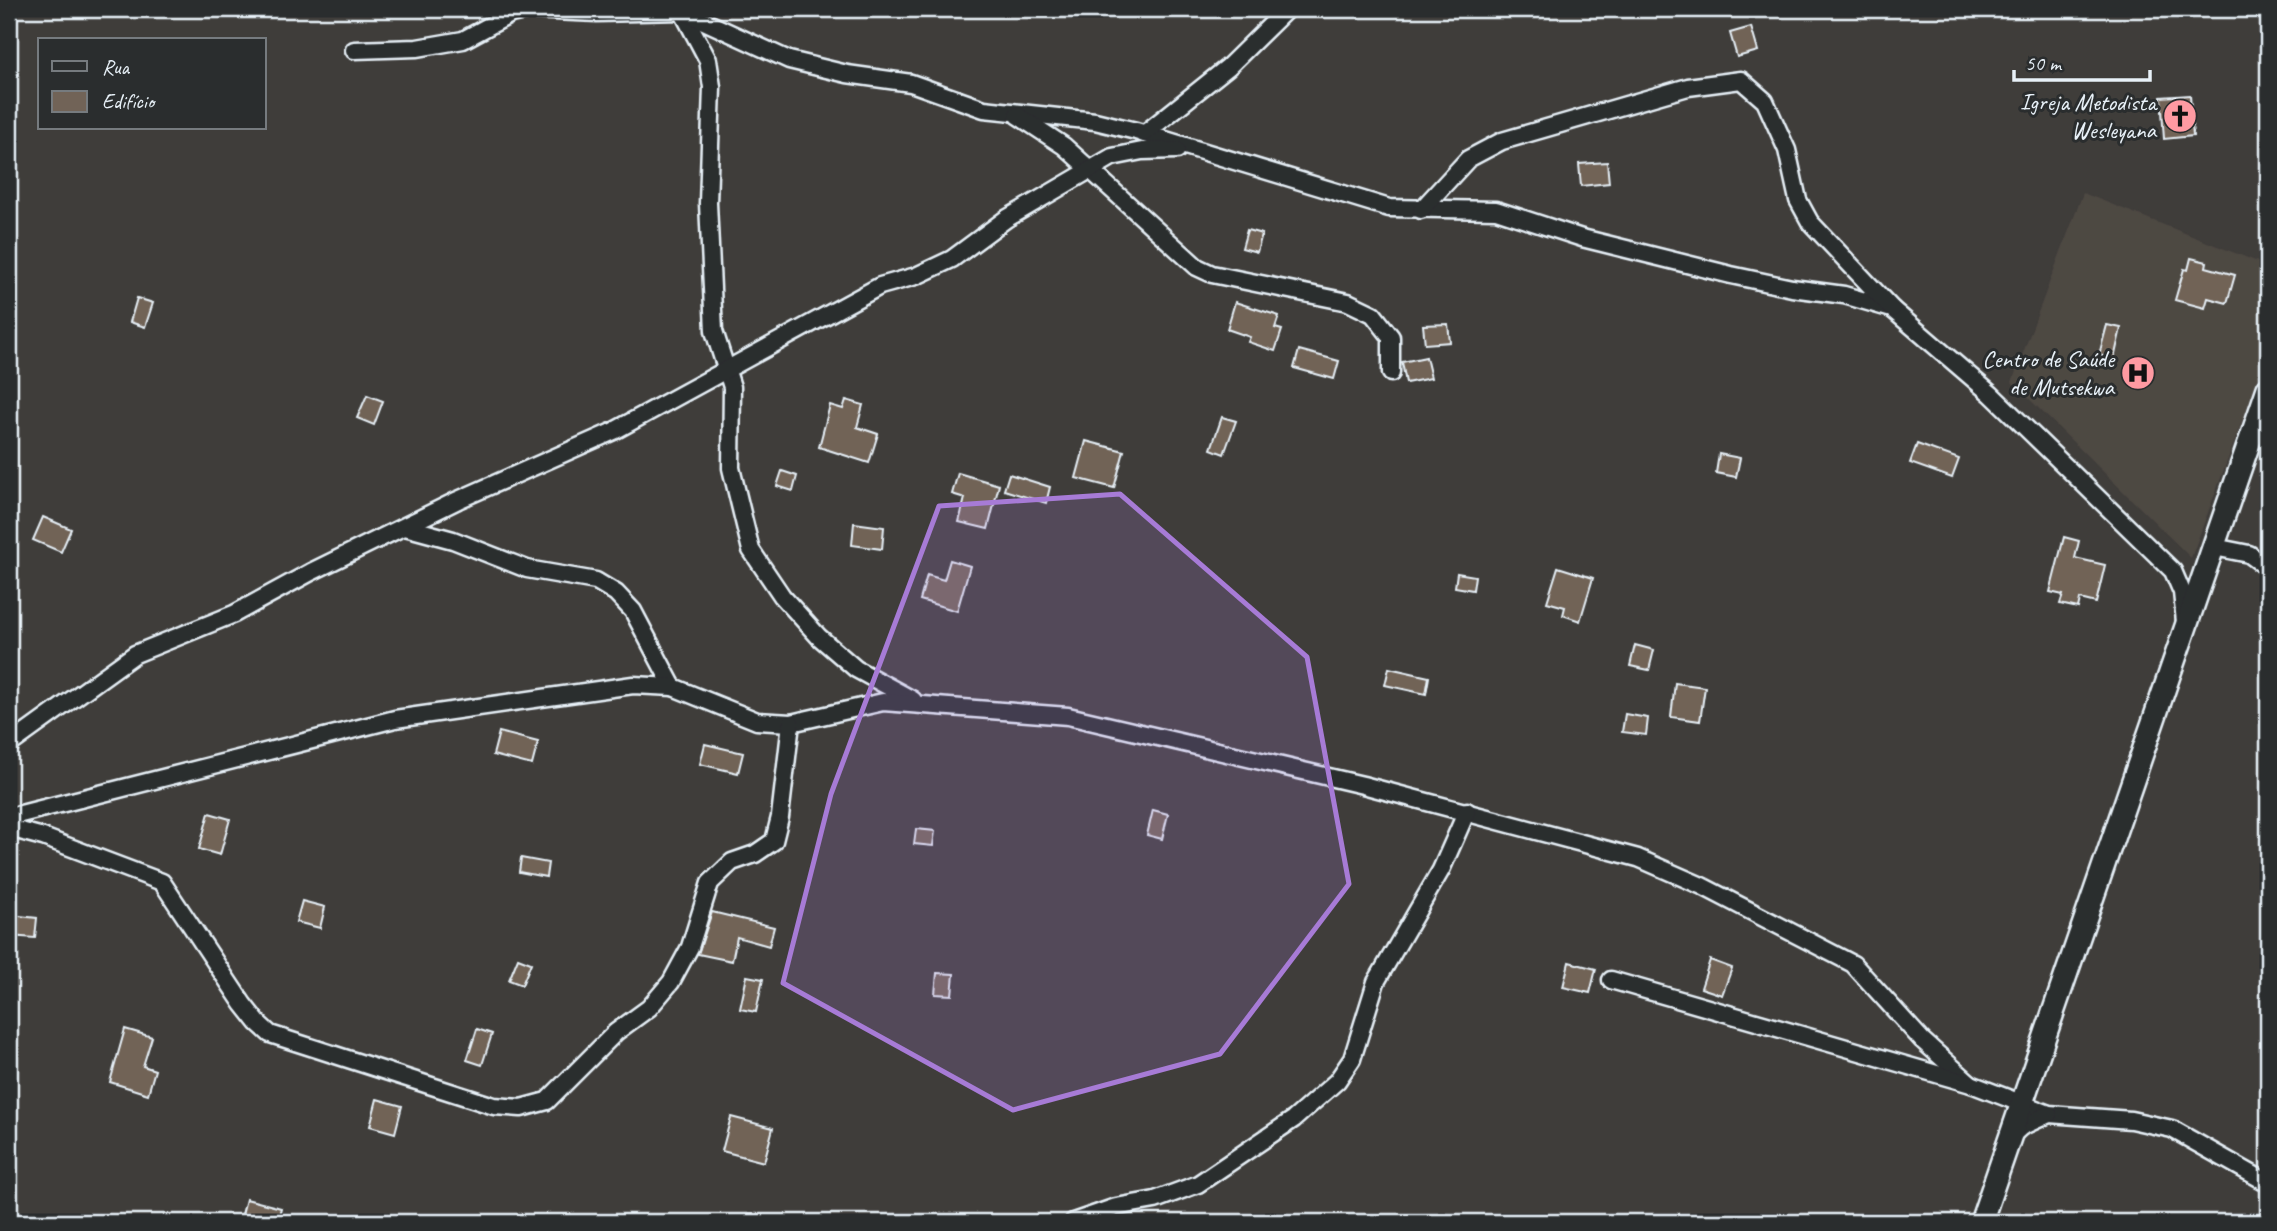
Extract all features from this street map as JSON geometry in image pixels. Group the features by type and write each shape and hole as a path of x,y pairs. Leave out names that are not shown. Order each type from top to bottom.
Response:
{"street":[{"path":"354,50 418,48 463,40 511,14 530,9 597,13 681,10 789,60 847,74 911,83 984,109 1095,121 1389,208 1496,210 1582,238 1731,275 1792,288 1844,295 1892,309"},
{"path":"1144,134 1228,67 1287,9"},
{"path":"681,10 708,60 712,88 708,203 714,331 732,387 731,468 751,550 782,596 819,637 856,669 918,702"},
{"path":"1421,210 1468,159 1502,141 1650,96 1688,87 1741,80 1765,101 1787,150 1798,200 1810,222 1892,309 1991,394 2173,570 2182,592 2186,627"},
{"path":"1015,113 1064,146 1198,267 1212,274 1348,302 1373,314 1391,337 1391,373"},
{"path":"9,745 135,654 234,614 405,527 614,431 727,372 880,286 916,276 952,259 1006,219 1112,157 1142,151 1191,150"},
{"path":"1981,1222 2268,388"},
{"path":"405,527 453,540 527,569 596,581 616,593 633,611 673,687"},
{"path":"2173,570 2193,571 2202,568 2211,554"},
{"path":"2211,554 2249,554 2266,564"},
{"path":"9,817 395,719 633,685 673,687 757,721 790,723 858,706 918,702 1068,716 1468,811 1638,858 1702,886 1853,964 1922,1040 1971,1084"},
{"path":"9,828 43,837 162,882 243,1004 257,1023 270,1034 494,1105 521,1108 547,1101 616,1032 649,1007 671,982 690,947 710,883 732,862 755,854 774,841 780,817 790,723"},
{"path":"1073,1222 1116,1206 1155,1200 1198,1184 1294,1119 1337,1081 1352,1059 1373,989 1441,870 1468,811"},
{"path":"1611,980 1971,1084 2049,1114 2131,1120 2172,1129 2268,1183"},
{"path":"2010,1137 2021,1127 2049,1114"}],"highlighted area":[{"path":"1120,494 1307,657 1349,884 1220,1054 1013,1110 783,983 831,794 939,506"}],"shaded area":[{"name":"Centro de Saúde de Mutsekwa","path":"2083,193 2268,266 2268,352 2191,558 2012,382"}],"building":[{"path":"1751,27 1758,51 1737,57 1730,33"},
{"path":"2190,95 2193,136 2164,139 2161,97"},
{"path":"1607,162 1609,183 1581,186 1579,164"},
{"path":"1247,230 1262,234 1257,252 1242,248"},
{"path":"2191,258 2207,262 2206,267 2235,275 2227,303 2208,298 2205,308 2175,300 2184,269 2188,270"},
{"path":"137,298 153,303 145,327 130,322"},
{"path":"1235,302 1279,316 1275,328 1282,330 1275,351 1248,342 1250,337 1227,329"},
{"path":"1448,324 1450,342 1425,344 1423,325"},
{"path":"2107,325 2121,328 2114,359 2099,355"},
{"path":"1299,350 1339,361 1334,379 1294,368"},
{"path":"1426,357 1431,378 1406,383 1402,362"},
{"path":"367,395 383,401 374,425 357,418"},
{"path":"846,400 863,405 857,427 878,434 869,463 819,447 830,405 843,409"},
{"path":"1222,417 1236,421 1224,454 1211,449"},
{"path":"1086,441 1124,451 1114,488 1076,478"},
{"path":"1917,444 1959,459 1952,478 1910,463"},
{"path":"1719,454 1740,458 1736,477 1716,473"},
{"path":"782,471 797,476 793,491 777,486"},
{"path":"958,473 999,485 988,529 959,522 965,498 952,494"},
{"path":"1009,474 1050,487 1046,503 1004,490"},
{"path":"43,517 71,529 61,552 33,540"},
{"path":"854,523 884,527 882,549 852,545"},
{"path":"2064,537 2079,541 2075,558 2105,565 2096,603 2080,599 2078,608 2060,604 2063,595 2050,592"},
{"path":"950,560 970,566 957,611 920,600 927,575 944,580"},
{"path":"1558,567 1593,578 1580,621 1563,615 1565,607 1547,602"},
{"path":"1457,573 1475,576 1473,590 1455,587"},
{"path":"1635,645 1654,650 1649,670 1630,666"},
{"path":"1389,668 1429,677 1426,694 1385,685"},
{"path":"1675,683 1705,687 1700,721 1671,717"},
{"path":"1625,714 1648,718 1646,735 1622,732"},
{"path":"499,732 538,742 532,765 493,755"},
{"path":"705,744 743,753 738,773 700,764"},
{"path":"1153,810 1168,814 1162,839 1147,835"},
{"path":"209,813 230,819 220,855 199,849"},
{"path":"916,829 935,831 933,846 914,844"},
{"path":"521,858 548,863 546,877 519,872"},
{"path":"302,901 325,907 320,928 296,922"},
{"path":"712,912 774,927 769,946 737,937 732,961 698,954"},
{"path":"10,915 37,918 35,938 9,936"},
{"path":"518,958 531,963 522,985 509,980"},
{"path":"1710,960 1732,968 1722,995 1701,988"},
{"path":"1569,962 1596,969 1590,993 1563,987"},
{"path":"937,973 954,974 952,995 935,994"},
{"path":"747,976 763,979 756,1012 740,1009"},
{"path":"125,1029 152,1037 143,1066 155,1070 148,1094 110,1082"},
{"path":"477,1029 492,1034 482,1065 467,1060"},
{"path":"377,1099 402,1106 395,1133 370,1126"},
{"path":"731,1117 773,1128 764,1162 722,1151"},
{"path":"246,1199 281,1208 277,1222 240,1222"}],"place":[{"name":"Igreja Metodista Wesleyana","path":"2180,116"},
{"name":"Centro de Saúde de Mutsekwa","path":"2138,373"}]}
